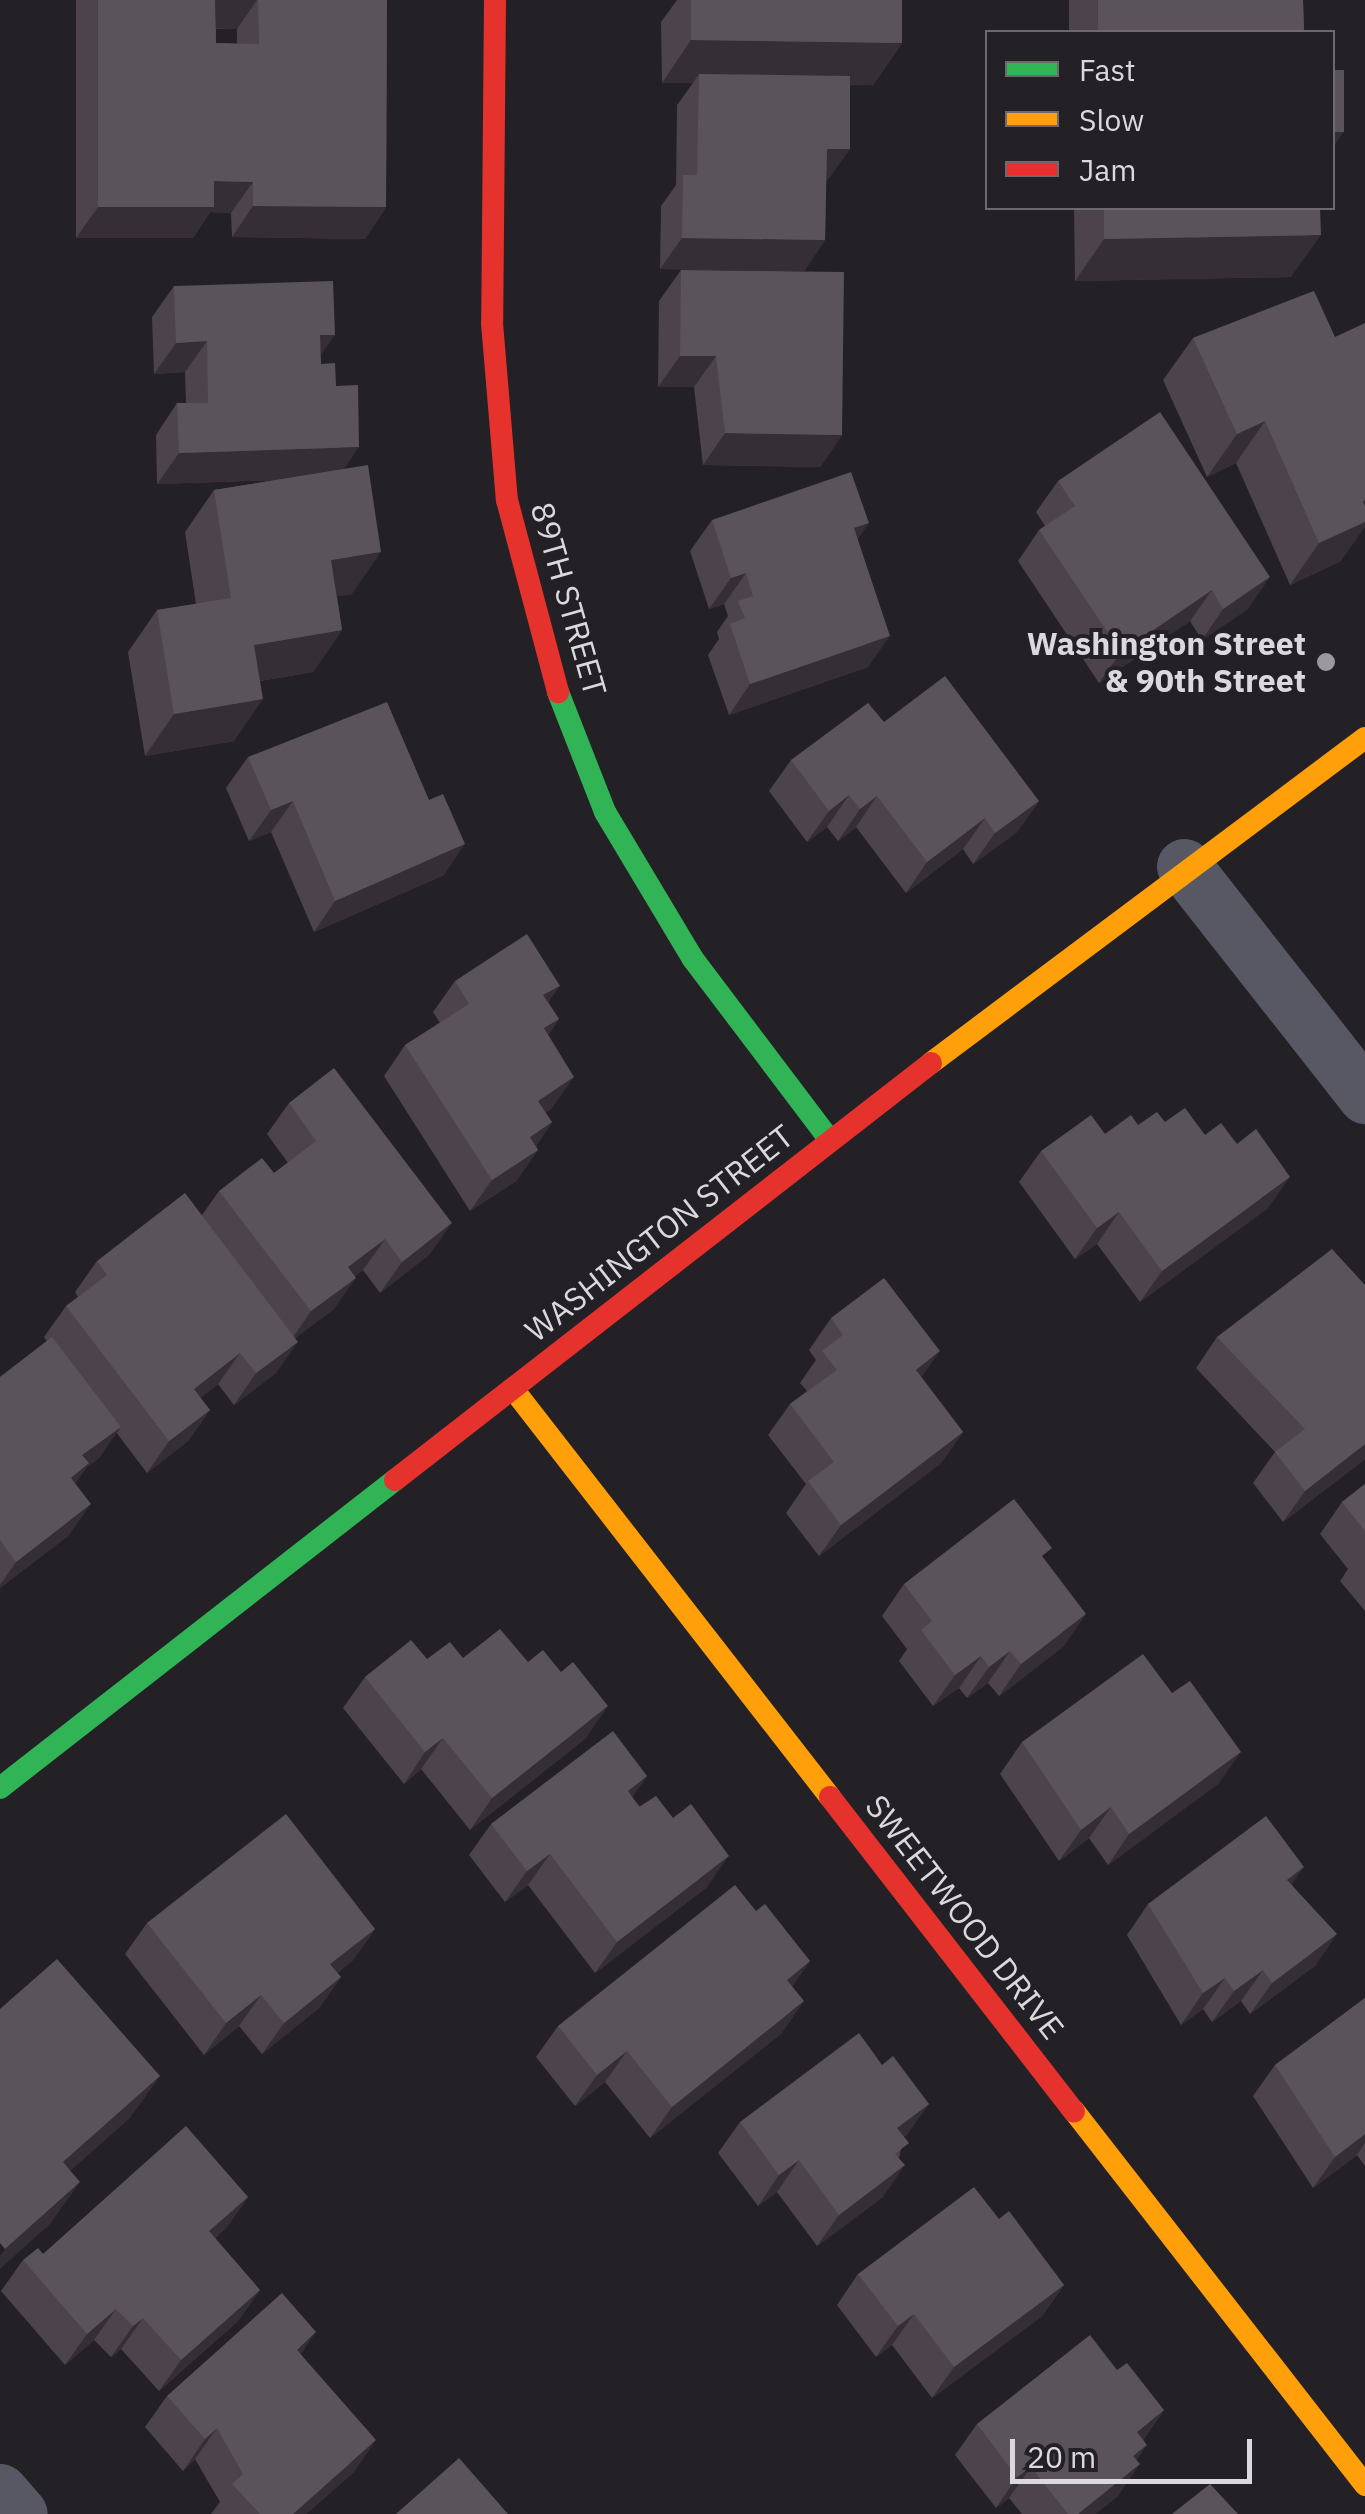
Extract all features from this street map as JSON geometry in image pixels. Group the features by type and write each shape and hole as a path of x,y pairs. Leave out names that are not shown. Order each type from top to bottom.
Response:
{"street":[{"name":"89TH STREET","path":"495,0 492,323 506,500 544,656 604,812 694,959 830,1140"},
{"name":"WASHINGTON STREET","path":"0,1788 1184,866 1365,738"},
{"path":"1184,866 1365,1096"},
{"name":"SWEETWOOD DRIVE","path":"512,1389 1365,2485"},
{"path":"0,2492 20,2514"}],"building":[{"path":"98,0 215,0 216,43 259,44 258,0 387,0 386,207 253,206 253,182 214,181 214,207 98,207"},
{"path":"691,0 902,0 902,43 691,40"},
{"path":"1098,0 1303,0 1304,30 1098,30"},
{"path":"1335,70 1344,70 1344,132 1335,132"},
{"path":"699,74 850,76 850,149 827,149 825,240 682,238 683,175 697,175"},
{"path":"1104,210 1320,210 1321,235 1104,239"},
{"path":"681,270 844,272 842,435 725,433 716,356 680,356"},
{"path":"333,281 335,335 320,335 321,364 335,363 336,386 358,385 359,447 179,453 177,403 208,403 207,341 176,343 174,286"},
{"path":"1314,291 1335,337 1365,323 1365,522 1319,543 1265,421 1237,434 1193,338"},
{"path":"1160,412 1270,577 1223,609 1212,590 1121,652 1039,530 1075,506 1058,481"},
{"path":"368,465 381,552 331,560 342,630 254,645 263,699 174,714 157,610 231,598 214,490"},
{"path":"851,472 869,523 854,528 890,636 750,684 730,624 745,618 738,601 753,596 746,573 731,578 712,520"},
{"path":"945,676 1039,801 995,833 985,818 927,862 877,796 860,809 849,795 829,811 791,760 868,703 884,722"},
{"path":"387,702 429,800 443,794 465,844 335,901 293,801 271,810 248,757"},
{"path":"527,934 560,986 543,995 559,1019 544,1028 574,1077 538,1101 552,1122 530,1137 538,1150 492,1180 405,1045 469,1004 455,981"},
{"path":"334,1068 452,1223 402,1262 385,1239 348,1267 356,1278 311,1311 219,1191 262,1158 274,1173 316,1141 289,1103"},
{"path":"1185,1108 1205,1135 1221,1123 1237,1144 1256,1129 1290,1177 1162,1271 1119,1212 1097,1228 1041,1151 1091,1115 1105,1134 1131,1115 1138,1125 1157,1112 1165,1122"},
{"path":"185,1193 298,1342 256,1373 240,1353 194,1389 210,1410 169,1441 66,1306 107,1275 97,1261"},
{"path":"1332,1249 1365,1285 1365,1444 1305,1491 1275,1452 1305,1429 1217,1337"},
{"path":"884,1278 940,1351 916,1370 963,1432 841,1525 808,1481 834,1462 790,1404 837,1370 822,1351 843,1335 831,1318"},
{"path":"52,1337 121,1427 82,1455 89,1463 71,1478 91,1504 16,1562 0,1540 0,1377"},
{"path":"1365,1484 1365,1531 1342,1502"},
{"path":"1014,1499 1052,1548 1042,1556 1086,1614 1021,1664 1010,1651 989,1667 981,1656 955,1675 921,1630 932,1621 904,1584"},
{"path":"500,1629 528,1662 543,1650 561,1672 573,1662 608,1706 492,1798 443,1738 425,1752 365,1677 411,1640 427,1659 450,1642 463,1658"},
{"path":"1143,1654 1172,1693 1190,1681 1241,1752 1129,1834 1111,1807 1081,1830 1022,1742"},
{"path":"613,1731 647,1776 628,1791 639,1807 656,1796 673,1818 691,1804 729,1856 617,1942 550,1854 527,1871 491,1824"},
{"path":"286,1814 375,1929 330,1964 341,1977 284,2023 261,1995 226,2023 147,1923"},
{"path":"1266,1816 1304,1867 1287,1880 1337,1934 1272,1983 1263,1970 1234,1991 1225,1978 1203,1993 1148,1904"},
{"path":"735,1885 756,1911 765,1904 810,1961 787,1980 804,2001 672,2107 627,2051 597,2075 558,2026"},
{"path":"57,1959 160,2076 63,2162 80,2182 5,2249 0,2243 0,2009"},
{"path":"1365,1998 1365,2134 1335,2157 1275,2065"},
{"path":"859,2033 882,2065 893,2056 929,2104 897,2128 909,2143 895,2154 905,2165 839,2215 799,2160 779,2175 740,2122"},
{"path":"186,2126 248,2197 209,2231 260,2290 181,2360 143,2318 133,2326 116,2309 87,2334 23,2260 38,2248 43,2254"},
{"path":"974,2187 999,2219 1009,2211 1064,2285 954,2367 914,2314 898,2326 858,2274"},
{"path":"282,2293 316,2332 297,2350 376,2440 293,2514 260,2514 232,2484 243,2474 217,2428 205,2439 167,2396"},
{"path":"1090,2335 1117,2370 1127,2363 1164,2410 1137,2432 1147,2445 1133,2456 1140,2464 1078,2514 1068,2514 1031,2467 1017,2477 977,2424"},
{"path":"459,2458 508,2514 396,2514"},
{"path":"1210,2484 1238,2514 1172,2514"}],"traffic: fast":[{"path":"558,692 605,812 693,959 830,1140"},
{"path":"0,1788 395,1480"}],"traffic: slow":[{"path":"931,1063 1365,738"},
{"path":"513,1389 830,1797"},
{"path":"1074,2111 1365,2485"}],"traffic: jam":[{"path":"495,0 492,323 507,500 558,692"},
{"path":"395,1480 931,1063"},
{"path":"830,1797 1074,2111"}],"place":[{"name":"Washington Street & 90th Street","path":"1326,662"}]}
